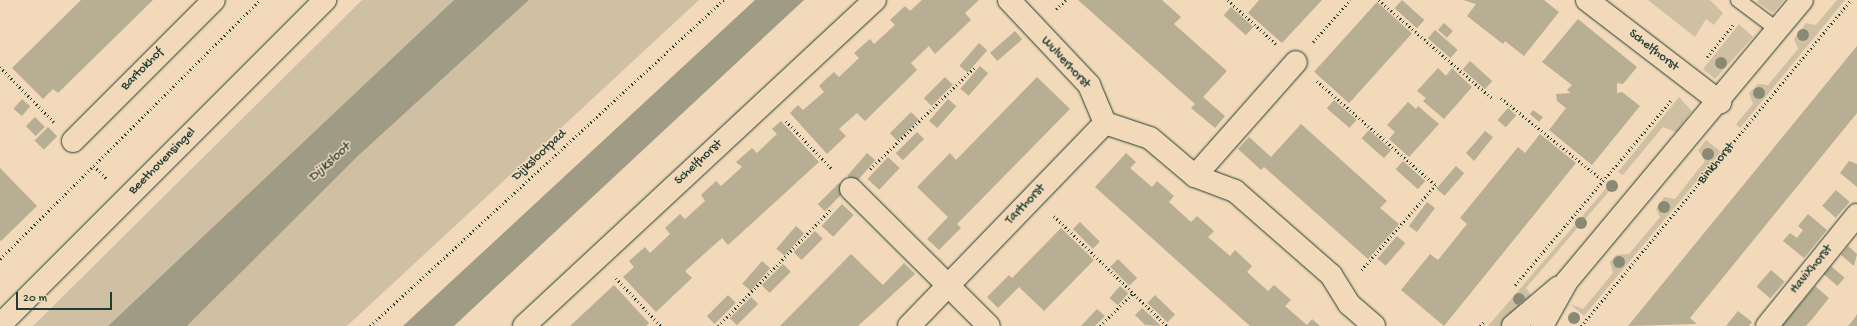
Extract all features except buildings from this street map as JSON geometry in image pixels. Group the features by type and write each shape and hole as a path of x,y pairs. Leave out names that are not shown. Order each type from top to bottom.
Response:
{"street":[{"name":"Bartokhof","path":"73,141 214,0"},
{"name":"Beethovensingel","path":"3,315 127,198 325,0"},
{"name":"Schelfhorst","path":"524,326 875,0"},
{"name":"Wulverhorst","path":"1009,0 1089,85 1104,123"},
{"name":"Schelfhorst","path":"1587,0 1720,102"},
{"path":"1513,326 1567,281 1720,102 1802,0"},
{"path":"1195,176 1296,62"},
{"path":"1104,123 1150,138 1195,176 1235,191 1331,275 1342,293 1374,326"},
{"name":"Tarthorst","path":"909,326 1104,123"},
{"path":"850,189 989,326"},
{"name":"Havixhorst","path":"1767,326 1857,215"},
{"path":"1542,326 1567,281"}],"lane":[{"path":"1743,4 1778,30"}],"path":[{"path":"0,259 260,0"},
{"name":"Dijkslootpad","path":"370,326 723,0"},
{"path":"1228,0 1436,185 1342,293"},
{"path":"1296,62 1350,0"},
{"path":"1379,0 1493,99"},
{"name":"Binkhorst","path":"1581,326 1851,0"},
{"path":"1511,290 1689,79 1743,4"},
{"path":"0,67 73,141 93,166 127,198"},
{"path":"1501,98 1604,181"},
{"path":"767,100 850,189"},
{"path":"1034,197 1167,326"},
{"path":"597,258 661,326"},
{"path":"1100,326 1132,293"},
{"path":"1480,326 1490,314"}],"shaded area":[{"path":"362,0 454,0 108,326 33,326"},
{"path":"529,0 699,0 347,326 187,326 359,155"},
{"path":"1648,0 1710,0 1723,13 1714,25 1706,19 1695,37"},
{"path":"1759,0 1784,0 1773,13 1757,2"},
{"path":"1837,0 1845,0 1740,128 1736,124 1753,104 1749,93 1758,84 1768,85 1798,49 1794,39 1806,23 1816,25"},
{"path":"1739,24 1753,37 1715,79 1703,69"},
{"path":"1679,97 1692,111 1676,132 1663,127 1623,175 1618,172"},
{"path":"1706,140 1721,152 1584,316 1570,304 1583,309 1613,273 1610,262 1616,255 1629,254 1660,217 1656,209 1664,197 1675,199 1705,161 1698,150"},
{"path":"1614,179 1617,182 1526,288 1532,297 1503,326 1488,326"}],"water":[{"name":"Dijksloot","path":"454,0 529,0 359,155 187,326 108,326"},
{"path":"755,0 804,0 454,326 403,326"}]}
